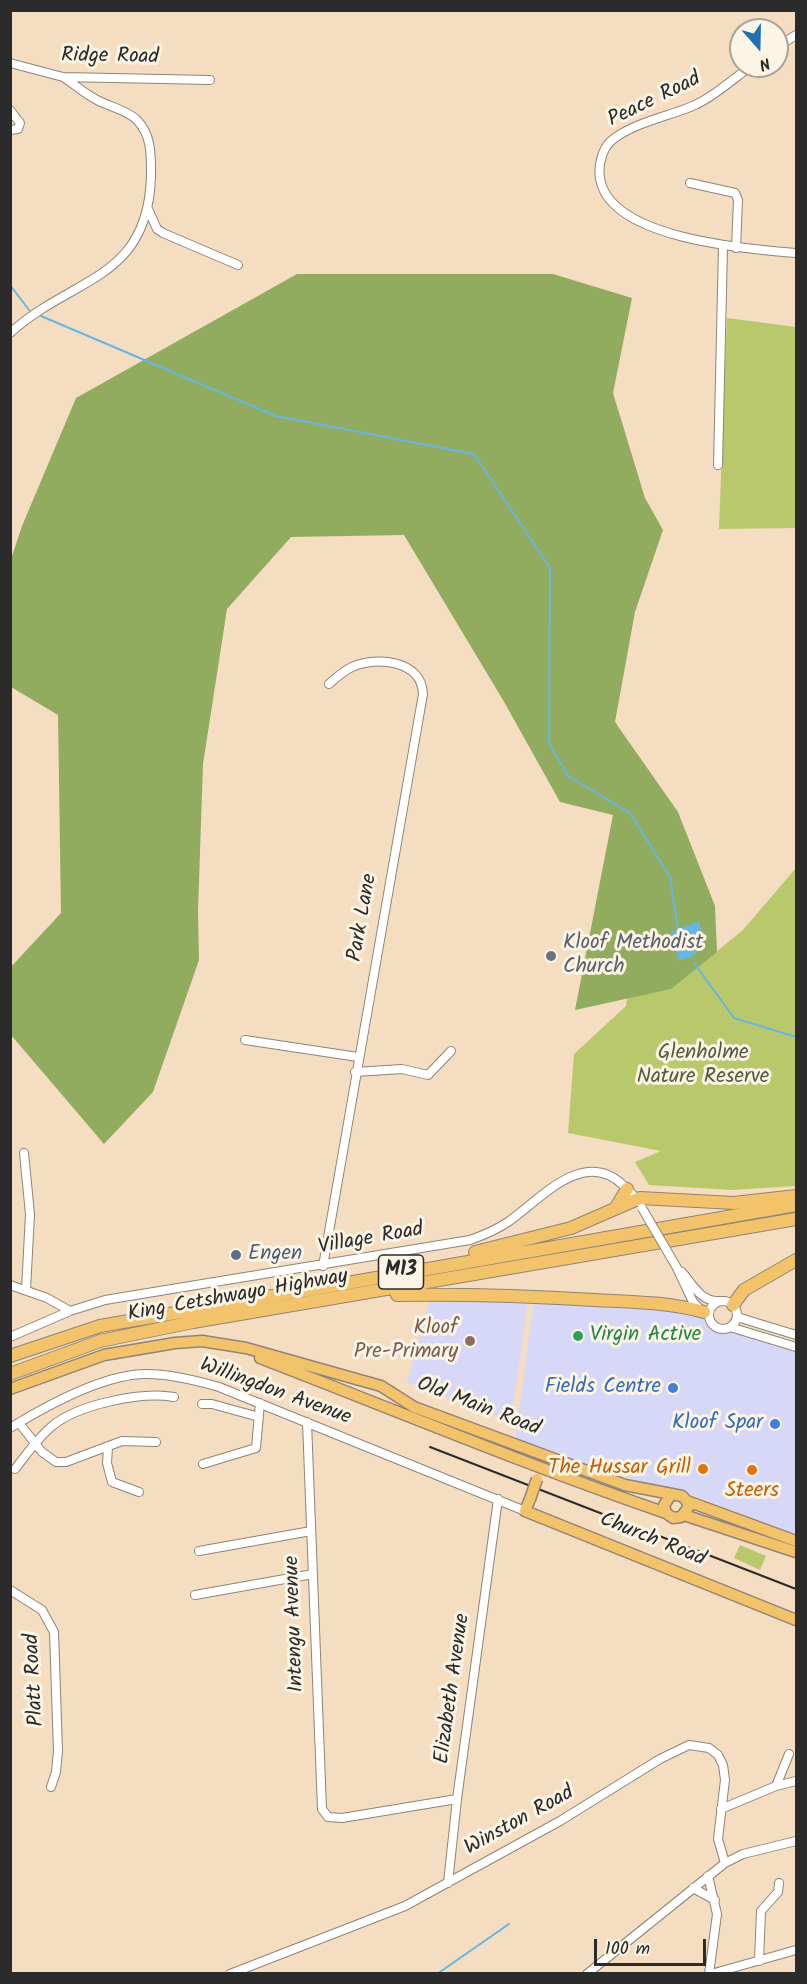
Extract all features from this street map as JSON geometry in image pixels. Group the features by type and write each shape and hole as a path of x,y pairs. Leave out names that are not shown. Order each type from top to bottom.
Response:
{"highway":[{"path":"614,1210 627,1189"},
{"path":"421,1268 459,1255 571,1228 614,1210 640,1203 646,1197 734,1203 796,1196"},
{"name":"King Cetshwayo Highway","path":"10,1356 100,1326 421,1268 796,1205"},
{"name":"King Cetshwayo Highway","path":"10,1374 100,1341 193,1322 796,1220"},
{"path":"735,1311 744,1290 796,1260"},
{"path":"367,1294 531,1296 671,1304 706,1313"}],"main road":[{"name":"Old Main Road","path":"10,1389 76,1363 132,1349 202,1341 246,1348 349,1374 387,1388 414,1407 447,1420 625,1485 671,1495"},
{"name":"Old Main Road","path":"238,1348 451,1435 624,1500 666,1512"},
{"path":"349,1374 347,1384 351,1395"},
{"path":"372,1404 367,1391 375,1384"},
{"path":"525,1510 537,1479 529,1464"},
{"path":"537,1479 554,1473"},
{"path":"796,1541 687,1501 678,1494 671,1495 664,1505 666,1512 673,1518 684,1515 796,1552"},
{"path":"530,1499 536,1516"},
{"path":"684,1515 688,1508 687,1501"},
{"name":"Church Road","path":"525,1510 796,1620"}],"street":[{"name":"Ridge Road","path":"10,63 63,77 210,80"},
{"path":"10,333 120,260 139,234 148,209 151,154 144,128 132,116 97,100 63,77"},
{"name":"Peace Road","path":"734,78 697,104 617,137 607,146 600,164 603,188 613,204 636,222 723,247 796,254"},
{"path":"10,110 20,123 18,129 10,130"},
{"path":"690,183 735,193 738,200 736,248"},
{"path":"148,209 159,230 238,265"},
{"path":"718,465 723,247"},
{"name":"Park Lane","path":"323,1266 423,686 413,672 386,661 372,661 351,668 329,684"},
{"path":"245,1040 358,1057"},
{"path":"355,1072 402,1069 428,1075 451,1051"},
{"path":"24,1153 30,1214 26,1290"},
{"name":"Village Road","path":"10,1336 70,1311 105,1300 458,1243 484,1235 507,1222 552,1188 575,1174 606,1174 627,1189 640,1203 677,1268 693,1302 706,1313"},
{"name":"Village Road","path":"677,1268 703,1297 710,1301 719,1301"},
{"path":"10,1285 47,1298 70,1311"},
{"path":"796,1335 735,1311 719,1301 706,1313 711,1323 717,1328 730,1327 796,1347"},
{"path":"730,1327 735,1311"},
{"name":"Willingdon Avenue","path":"10,1428 92,1387 115,1379 145,1374 205,1383 525,1510"},
{"path":"15,1469 36,1443 61,1419 92,1407 157,1394 174,1397"},
{"path":"203,1464 256,1448 260,1403"},
{"path":"202,1404 212,1404 259,1416"},
{"name":"Intengu Avenue","path":"307,1422 320,1804 324,1813 333,1818 457,1798"},
{"path":"19,1423 56,1462 66,1462 122,1441 156,1442"},
{"path":"108,1447 107,1463 112,1482 139,1492"},
{"name":"Elizabeth Avenue","path":"448,1883 457,1798 498,1499"},
{"path":"199,1551 311,1531"},
{"path":"195,1595 313,1574"},
{"name":"Platt Road","path":"10,1590 42,1610 54,1632 58,1751 56,1772 51,1787"},
{"name":"Winston Road","path":"230,1974 380,1918 569,1816 660,1759 689,1745 703,1745 721,1760 725,1775 718,1844 725,1863"},
{"path":"776,1786 789,1754"},
{"path":"721,1809 776,1786 796,1781"},
{"path":"587,1974 725,1863 743,1854 796,1841"},
{"path":"708,1876 717,1917 710,1974 796,1950"},
{"path":"759,1961 761,1911 778,1892 779,1883"},
{"path":"693,1888 707,1893 715,1900"}],"shaded area":[{"name":"Kloof Pre-Primary","path":"431,1296 528,1300 511,1422 407,1382"},
{"path":"534,1298 680,1309 710,1319 719,1329 731,1330 796,1350 796,1536 681,1490 656,1487 515,1441"}],"green space":[{"path":"297,274 553,274 632,298 613,393 645,498 663,530 635,612 615,722 678,812 715,906 717,952 671,989 575,1010 613,815 560,802 503,700 404,535 291,537 227,609 203,764 198,911 199,960 153,1092 104,1144 11,1035 10,968 61,913 58,715 11,687 11,559 22,526 76,398"},
{"path":"727,318 796,327 796,528 719,529"},
{"name":"Glenholme Nature Reserve","path":"796,868 796,1186 732,1190 649,1185 635,1162 661,1151 568,1133 574,1054 626,1006 629,985 689,974 743,930"},
{"path":"740,1545 766,1556 760,1570 734,1558"}],"water":[{"path":"699,921 704,944 691,957 679,961 671,932"}],"waterway":[{"path":"10,285 29,310"},
{"path":"41,316 276,416 474,454 550,568 549,743 568,776 630,813 670,877 678,930"},
{"path":"694,963 734,1018 796,1037"},
{"path":"437,1974 509,1924"}],"railway":[{"path":"430,1447 796,1589"}],"place":[{"name":"Kloof Methodist Church","path":"551,956"},
{"name":"Engen","path":"236,1255"},
{"name":"Virgin Active","path":"578,1336"},
{"name":"Kloof Pre-Primary","path":"470,1341"},
{"name":"Fields Centre","path":"673,1388"},
{"name":"Kloof Spar","path":"775,1424"},
{"name":"The Hussar Grill","path":"703,1469"},
{"name":"Steers","path":"752,1470"}]}
